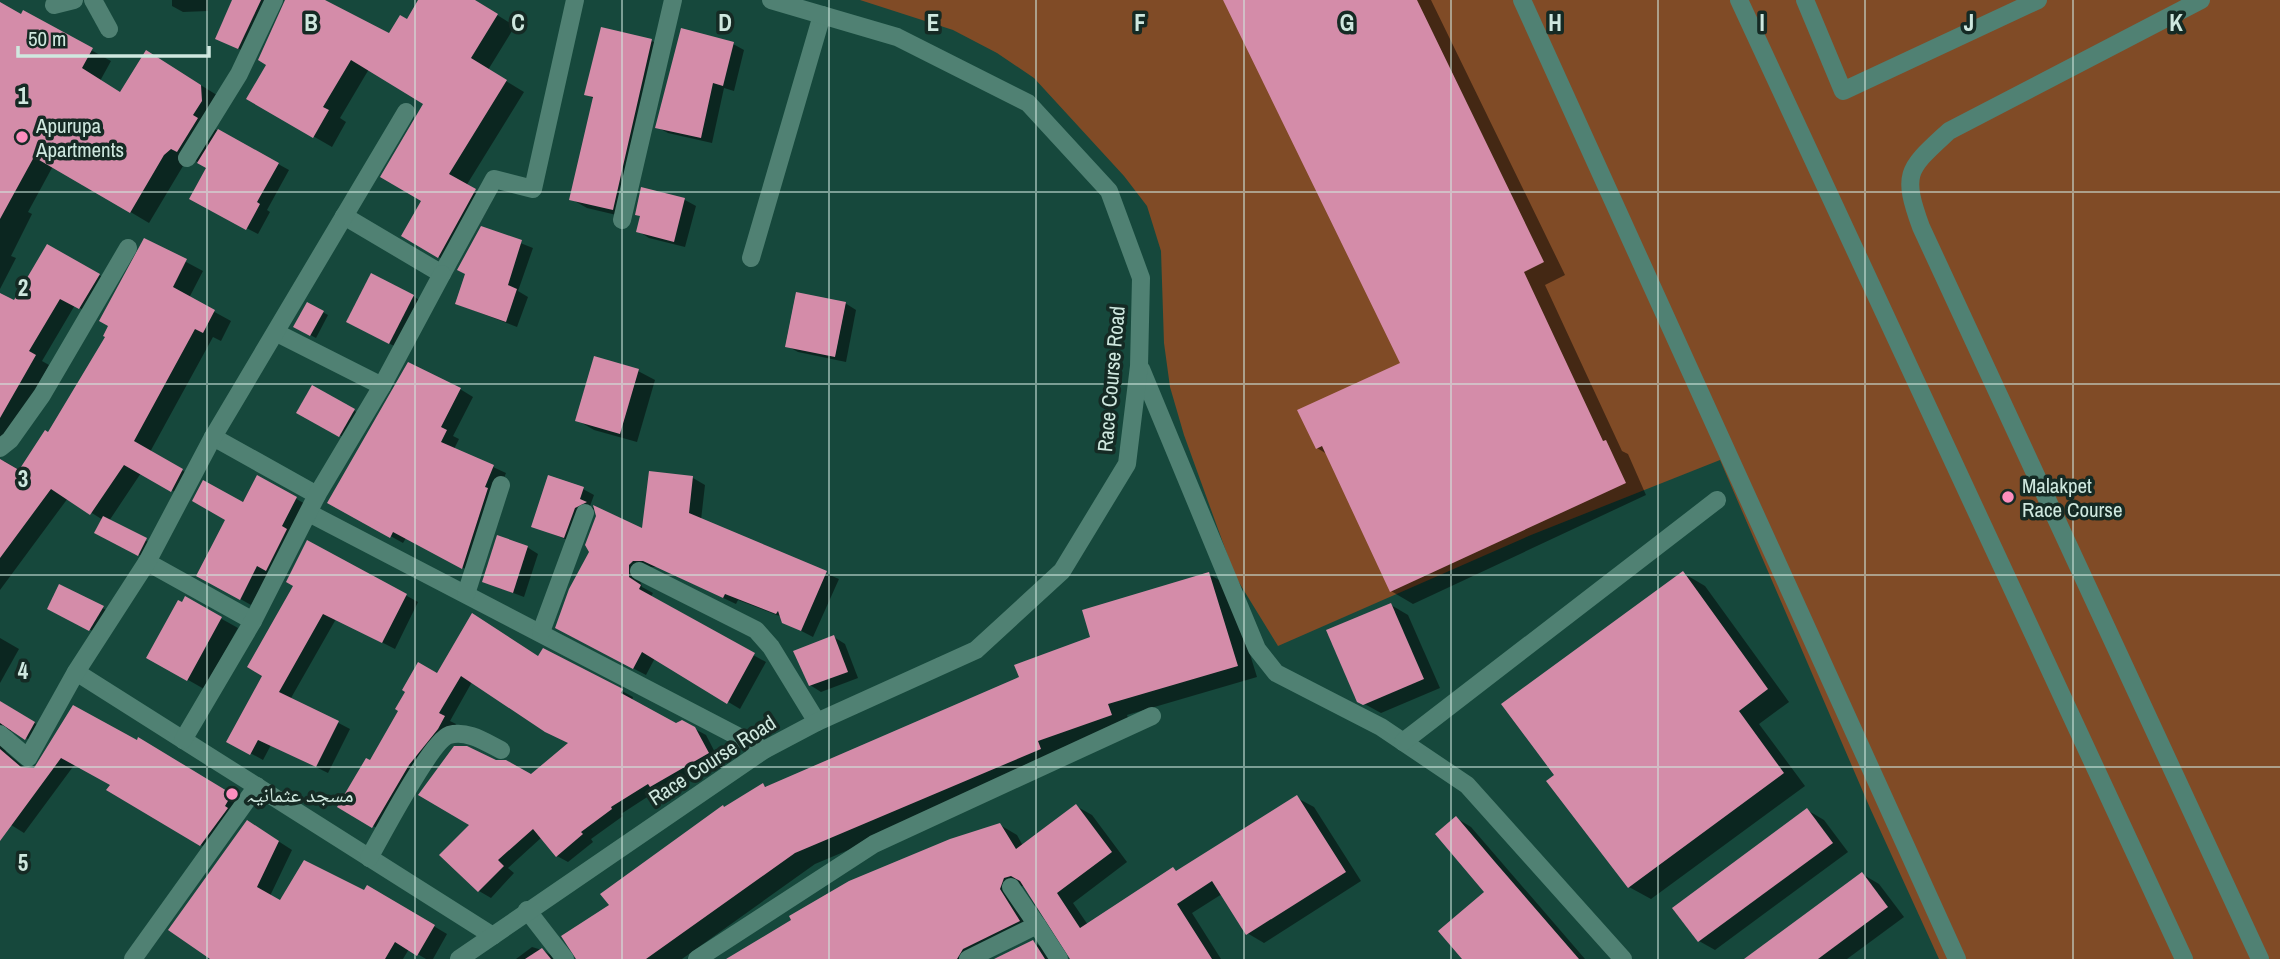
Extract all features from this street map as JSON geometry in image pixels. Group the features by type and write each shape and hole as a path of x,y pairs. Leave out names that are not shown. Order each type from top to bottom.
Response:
{"street":[{"path":"54,5 74,0"},
{"path":"93,0 109,29"},
{"path":"187,158 239,74 274,0"},
{"path":"183,740 253,621 317,495 382,386 494,179 533,189 575,0"},
{"path":"622,220 673,0"},
{"path":"1522,0 1957,959"},
{"path":"1740,0 2184,959"},
{"path":"1805,0 1843,91 2038,0"},
{"path":"2201,0 1949,131 1915,163 1909,194 1921,228 2260,959"},
{"name":"Race Course Road","path":"460,959 527,910 764,750 817,722 976,650 1062,571 1126,464 1139,366 1141,278 1109,191 1028,103 897,37 779,1"},
{"path":"751,258 822,15"},
{"path":"0,734 29,758 76,672 146,562 213,437 406,112"},
{"path":"344,216 442,274"},
{"path":"0,448 10,440 42,395 128,248"},
{"path":"277,333 382,386"},
{"path":"1139,366 1257,649 1276,673 1381,727 1467,785 1622,959"},
{"path":"213,437 317,495"},
{"path":"466,594 501,485"},
{"path":"1404,742 1717,500"},
{"path":"309,513 764,750"},
{"path":"541,632 585,513"},
{"path":"146,562 253,621"},
{"path":"639,571 757,630 771,647 817,722"},
{"path":"76,672 493,936"},
{"path":"697,959 874,844 1152,716"},
{"path":"369,858 431,751 446,736 458,734 476,737 501,750"},
{"path":"133,959 257,786"},
{"path":"1011,887 1059,959"},
{"path":"527,910 565,959"},
{"path":"968,959 1037,925"}],"shaded area":[{"name":"Malakpet Race Course","path":"860,0 2280,0 2280,959 1939,959 1870,808 1720,460 1531,535 1278,646 1235,576 1184,435 1170,387 1164,343 1161,251 1147,206 1124,176 1034,78 997,53 953,30"}],"building":[{"path":"232,0 261,0 238,49 215,39"},
{"path":"285,0 325,0 389,33 400,15 407,19 418,0 475,0 498,14 471,58 507,80 449,174 476,189 438,258 401,236 421,201 380,177 423,104 351,60 323,107 329,110 313,138 246,99 266,65 258,60"},
{"path":"1223,0 1417,0 1544,262 1524,272 1603,441 1606,440 1626,483 1390,592 1322,446 1316,449 1297,410 1400,363"},
{"path":"0,2 21,14 23,10 93,48 82,68 120,92 146,50 201,85 202,101 193,115 198,118 177,152 171,149 164,155 130,213 34,157 0,219"},
{"path":"601,27 652,39 613,210 569,200 593,97 584,95"},
{"path":"681,28 734,42 723,86 713,83 701,138 655,128"},
{"path":"218,129 279,163 257,202 260,204 246,230 189,199 206,168 197,163"},
{"path":"641,187 685,198 674,242 636,232 640,216 635,215"},
{"path":"481,226 522,240 508,285 517,289 506,322 455,304 465,274 457,270"},
{"path":"144,238 187,259 173,287 215,310 203,333 195,329 134,441 183,469 171,492 124,465 90,515 51,489 0,558 0,459 19,470 45,430 48,432 105,337 103,336 108,326 99,321"},
{"path":"47,244 100,274 79,309 60,299 29,351 36,355 0,418 0,293 14,300"},
{"path":"371,273 414,295 389,344 346,322"},
{"path":"796,292 846,302 835,357 785,347"},
{"path":"307,302 324,311 310,336 293,327"},
{"path":"594,356 639,369 620,434 575,421"},
{"path":"408,362 461,388 441,427 447,430 441,442 494,465 485,487 488,488 462,569 393,532 390,538 327,503"},
{"path":"312,385 355,409 339,437 296,413"},
{"path":"649,471 693,476 689,513 827,571 801,631 782,623 778,611 776,614 725,594 723,598 643,561 633,561 629,565 629,577 641,585 639,589 755,653 727,704 642,652 633,669 555,628 569,589 589,552 585,545 596,516 593,505 642,528"},
{"path":"257,475 297,497 282,526 287,529 266,571 257,566 240,600 196,576 225,520 192,501 203,480 243,502"},
{"path":"548,475 584,487 580,499 587,502 575,508 564,538 531,527"},
{"path":"103,516 147,538 138,556 94,533"},
{"path":"497,535 528,546 513,593 482,582"},
{"path":"307,540 407,594 382,643 323,614 279,692 339,721 316,767 258,740 250,755 226,742 262,676 247,667 293,586 286,582"},
{"path":"1683,571 1768,689 1739,711 1784,773 1628,888 1546,781 1554,775 1501,704"},
{"path":"1209,572 1238,666 1108,704 1112,715 1038,741 1041,749 795,853 646,959 576,959 561,936 609,905 600,894 723,805 724,807 763,783 765,787 1019,677 1014,665 1090,637 1082,610"},
{"path":"59,584 104,606 89,631 47,609"},
{"path":"185,596 222,617 187,681 146,658 178,600 182,602"},
{"path":"1391,603 1424,679 1363,705 1357,702 1326,630"},
{"path":"472,613 538,656 543,648 623,689 621,693 676,723 682,720 695,727 709,753 650,787 648,784 611,807 612,809 581,832 583,834 556,857 533,829 498,860 504,866 478,892 439,855 469,825 418,795 454,746 467,746 496,760 506,760 531,774 568,743 545,732 461,676 439,713 445,716 438,729 409,765 372,828 337,807 366,758 370,760 398,711 395,709 405,692 402,690 418,662 437,673"},
{"path":"834,635 848,672 809,686 793,651"},
{"path":"0,701 35,722 25,740 0,723"},
{"path":"73,705 137,740 138,737 232,794 225,806 228,808 200,846 106,790 110,785 61,758 0,841 0,749 21,767 34,768"},
{"path":"1297,795 1346,872 1246,935 1212,881 1177,904 1212,959 1070,959 1020,881 1011,876 1004,878 1000,889 1020,921 963,949 957,959 726,959 791,920 789,916 849,881 950,839 1000,823 1016,849 1076,804 1112,852 1057,893 1080,928 1173,867 1176,871"},
{"path":"1807,808 1833,843 1698,942 1672,908"},
{"path":"1456,816 1579,959 1462,959 1438,931 1484,892 1435,834"},
{"path":"247,820 279,841 257,887 280,900 304,860 364,890 367,885 435,925 417,956 395,942 385,959 210,959 168,930"},
{"path":"1862,872 1888,907 1818,959 1744,959"},
{"path":"1033,940 1045,959 994,959"},
{"path":"542,948 551,959 525,959"}],"place":[{"name":"Apurupa Apartments","path":"22,137"},
{"name":"Malakpet Race Course","path":"2008,497"},
{"name":"مسجد عثمانیہ","path":"232,794"}]}
